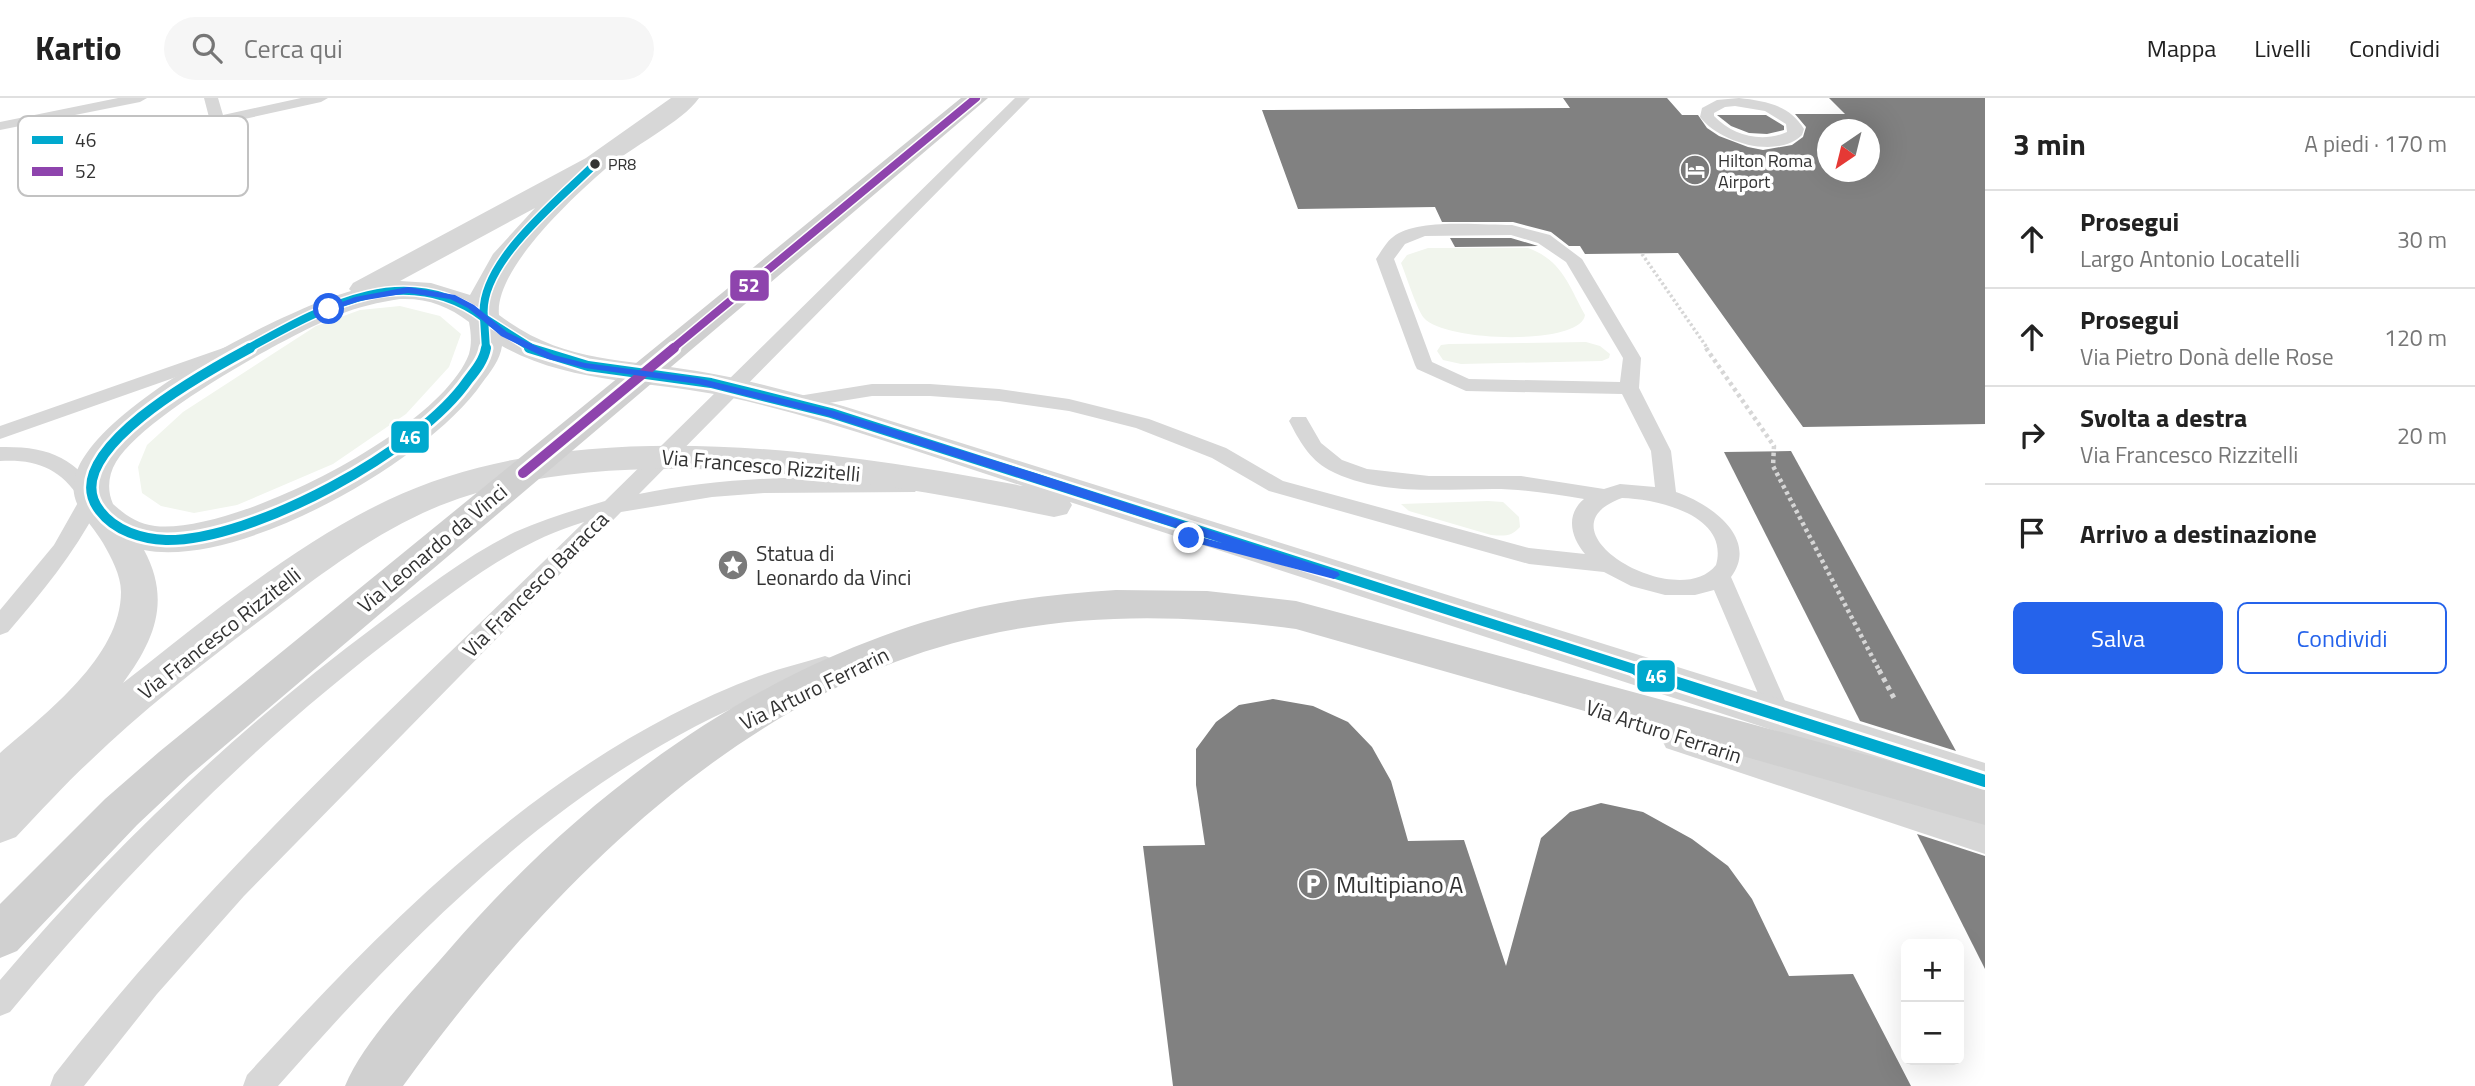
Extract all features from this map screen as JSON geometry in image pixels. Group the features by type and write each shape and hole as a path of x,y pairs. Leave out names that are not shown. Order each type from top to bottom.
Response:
{"main road":[{"name":"Via Leonardo da Vinci","path":"0,936 92,840 174,764 976,98"},
{"name":"Via Arturo Ferrarin","path":"371,1086 401,1044 486,941 548,875 625,805 693,754 766,708 841,670 939,632 1013,615 1135,605 1251,608 1342,626 1985,806"}],"street":[{"path":"595,164 508,255 485,293 482,307 489,336 484,357 471,379 396,447 306,500 220,533 181,540 153,539 129,534 98,509 92,476 102,454 127,428 182,390 272,337 329,309 595,164 687,98"},
{"path":"329,309 384,293 429,292 452,297 471,306 485,320 524,346 559,359 698,381 792,403 1031,475 1334,575 1985,781"},
{"name":"Via Francesco Rizzitelli","path":"0,779 62,741 200,647 309,564 389,514 457,487 547,465 590,459 673,456 806,466 995,493 1132,523 1334,575"},
{"name":"Via Francesco Rizzitelli","path":"0,824 62,741 121,654 138,615 140,592 137,579 127,554 98,509"},
{"path":"1334,575 1985,813"},
{"name":"Via Arturo Ferrarin","path":"1342,626 1985,835"},
{"path":"387,1086 415,1040 486,941"}],"lane":[{"path":"50,116 140,98"},
{"path":"211,98 216,116"},
{"path":"240,116 321,98"},
{"name":"Via Francesco Baracca","path":"65,1086 102,1035 188,935 294,825 1023,98"},
{"path":"1733,100 1777,111 1794,123 1794,135 1777,141 1749,140 1722,131 1707,117 1707,111 1712,106 1733,100"},
{"path":"0,126 18,122"},
{"path":"1629,388 1466,385 1424,365 1385,259 1399,240 1423,231 1512,230 1545,239 1573,259 1632,358 1629,388 1661,451 1666,495"},
{"path":"0,433 272,337"},
{"path":"792,403 872,390 930,390 999,395 1069,405 1142,423 1219,453 1276,486 1529,556 1608,564"},
{"path":"1299,421 1303,435 1326,457 1356,474 1401,483 1520,483 1601,495 1620,491 1666,495 1709,518 1723,533 1731,550 1730,565 1720,577 1703,586 1680,589 1629,577 1591,549 1582,533 1581,518 1587,505 1601,495"},
{"path":"0,454 38,456 65,466 78,478 98,509 80,524 58,557 0,626"},
{"path":"0,1002 121,864 248,743 368,643 474,566 524,536 571,519 641,500 701,491 808,485 892,486 995,493"},
{"path":"1720,577 1780,717"},
{"path":"258,1086 331,1002 407,926 558,797 625,754 698,714 761,685 939,632"}],"path":[{"path":"1642,254 1774,446 1773,466 1895,701"}],"shaded area":[{"path":"1428,248 1528,248 1540,253 1563,275 1585,315 1578,325 1561,332 1538,336 1483,336 1436,326 1421,314 1401,263 1407,255"},
{"path":"400,306 440,316 461,334 449,367 406,414 333,464 237,505 194,513 161,506 142,493 138,467 147,445 183,412 316,326 360,310"},
{"path":"1586,342 1600,346 1610,354 1609,358 1602,361 1461,364 1443,360 1437,351 1441,345 1449,344"},
{"path":"1503,502 1519,517 1520,527 1514,533 1491,535 1409,511 1401,504"}],"building":[{"path":"1563,98 1667,98 1682,115 1698,115 1707,128 1719,136 1763,150 1792,145 1803,137 1806,127 1795,114 1845,114 1829,98 1985,98 1985,424 1803,427 1678,253 1585,254 1580,246 1569,246 1551,232 1513,222 1442,222 1435,207 1298,209 1262,110 1570,108"},
{"path":"1717,115 1766,115 1784,126 1784,130 1767,134 1749,133 1731,126"},
{"path":"1450,238 1511,238 1538,246 1455,247"},
{"path":"1791,451 1956,751 1860,721 1724,452"},
{"name":"Multipiano A","path":"1273,699 1313,706 1348,722 1372,747 1391,781 1408,841 1464,840 1506,966 1541,838 1570,812 1601,803 1643,812 1692,839 1728,866 1752,899 1789,976 1853,974 1911,1086 1173,1086 1143,846 1205,845 1196,785 1196,749 1216,722 1239,705"},
{"path":"1917,834 1985,856 1985,969"}],"transit line":[{"name":"52","path":"523,473 976,98"},
{"name":"46","path":"595,164 533,225 492,277 483,303 483,311 484,319 487,335 487,344 481,362 459,393 429,423 393,450 352,476 309,498 225,530 188,538 166,540 135,535 107,519 95,505 91,490 94,474 101,457 116,439 140,418 205,374 275,334 327,309 379,293 411,290 431,292 461,302 473,310 485,319 497,329 511,338 547,355 609,370 711,383 831,413 1985,781"}],"place":[{"name":"PR8","path":"595,164"},
{"name":"Hilton Roma Airport","path":"1695,170"},
{"name":"Statua di Leonardo da Vinci","path":"733,565"},
{"name":"Multipiano A","path":"1313,884"}],"route":[{"path":"329,309 358,299 408,290 452,297 471,306 504,334 551,357 585,365 698,381 831,413 1031,475 1334,575 1189,538"}]}
